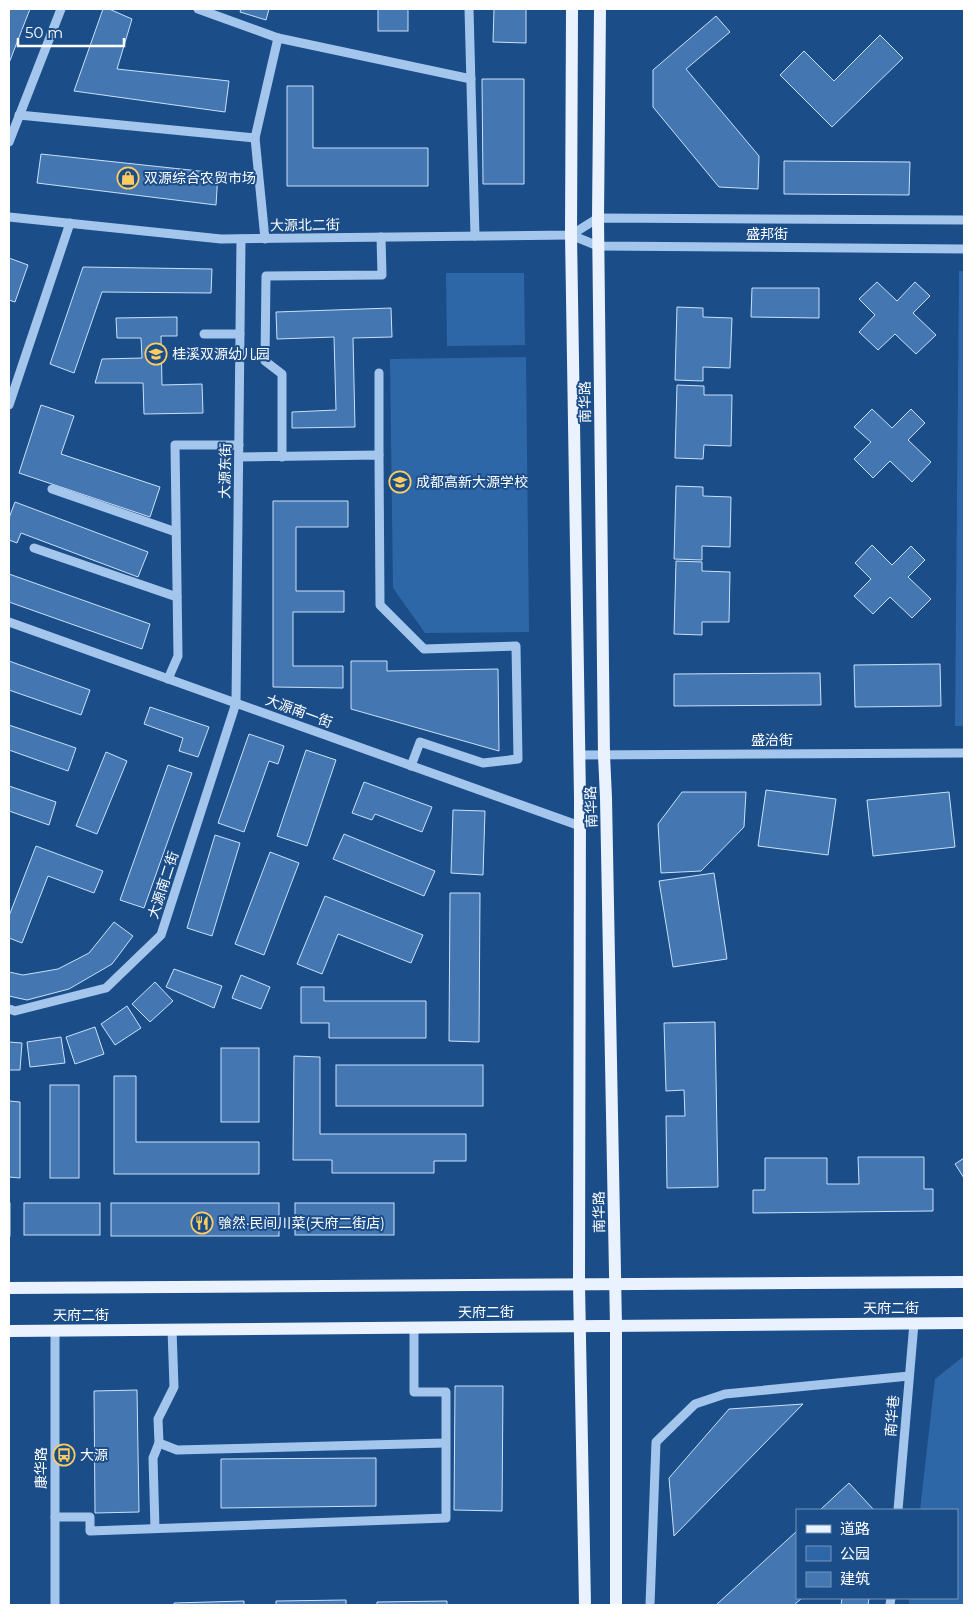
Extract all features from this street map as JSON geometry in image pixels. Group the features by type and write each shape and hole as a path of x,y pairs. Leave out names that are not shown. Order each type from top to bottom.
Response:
{"main road":[{"name":"南华路","path":"572,9 571,235 580,755 579,1284 585,1605"},
{"name":"南华路","path":"600,9 598,246 604,755 616,1284 616,1605"},
{"name":"天府二街","path":"9,1288 964,1282"},
{"name":"天府二街","path":"9,1330 964,1323"}],"street":[{"path":"9,142 61,9"},
{"path":"198,9 278,38 471,80"},
{"path":"469,9 475,236"},
{"path":"265,239 255,138 278,38"},
{"path":"19,116 255,138"},
{"name":"大源北二街","path":"9,217 221,239 571,235"},
{"path":"571,235 598,218"},
{"name":"盛邦街","path":"598,218 964,220"},
{"path":"9,405 70,223"},
{"name":"盛邦街","path":"571,235 598,246 964,249"},
{"path":"282,457 282,374 265,361 266,276 382,275 381,237"},
{"name":"大源东街","path":"236,703 240,239"},
{"path":"204,334 240,334"},
{"path":"379,373 380,605 424,648 516,646 518,759 483,763 420,742 411,766"},
{"path":"168,679 178,656 175,445 239,445"},
{"path":"239,457 379,456"},
{"path":"52,489 176,532"},
{"path":"34,548 177,597"},
{"name":"大源南一街","path":"9,622 580,826"},
{"name":"大源南二街","path":"9,1009 15,1011 106,988 161,935 236,703"},
{"name":"盛治街","path":"580,755 964,753"},
{"name":"南华巷","path":"898,1509 914,1323"},
{"path":"55,1517 90,1517 90,1530 446,1518 446,1392 414,1392 414,1327"},
{"path":"154,1528 153,1458 160,1443 158,1419 174,1387 172,1329"},
{"name":"康华路","path":"55,1330 55,1605"},
{"path":"650,1605 656,1442 695,1404 725,1394 909,1376"},
{"path":"160,1443 177,1450 445,1443"}],"green space":[{"path":"959,271 964,271 964,726 955,726"},
{"path":"446,273 524,273 525,345 447,346"},
{"path":"526,357 529,632 425,633 393,588 390,359"},
{"path":"964,1356 964,1605 909,1605 909,1599 958,1599 958,1509 920,1509 935,1379"}],"building":[{"path":"9,9 30,9 9,63"},
{"path":"103,9 109,9 132,19 117,69 229,81 225,112 74,91"},
{"path":"241,9 269,9 266,20 240,12"},
{"path":"378,9 408,9 408,31 378,31"},
{"path":"494,9 526,9 526,43 493,42"},
{"path":"716,16 730,32 686,69 759,156 758,189 719,187 653,107 653,70"},
{"path":"880,35 903,58 832,127 780,75 804,51 834,81"},
{"path":"482,79 524,79 524,184 483,184"},
{"path":"287,86 313,86 313,148 428,148 428,186 287,186"},
{"name":"双源综合农贸市场","path":"41,154 218,173 216,205 37,183"},
{"path":"784,161 910,162 909,195 784,194"},
{"path":"9,258 28,265 15,302 9,300"},
{"path":"83,267 212,269 211,293 102,292 74,373 50,364"},
{"path":"877,282 897,301 915,282 930,296 913,313 936,335 916,354 895,334 878,350 859,332 875,315 859,299"},
{"path":"752,288 819,288 819,318 751,317"},
{"path":"677,307 703,308 703,317 732,318 730,368 703,367 703,381 675,380"},
{"path":"391,308 392,337 353,338 355,427 292,428 292,412 336,410 334,337 277,339 276,312"},
{"path":"177,317 177,336 161,336 162,385 202,384 203,413 144,414 143,383 95,383 102,359 142,358 141,338 117,338 116,318"},
{"path":"677,385 704,386 704,395 732,395 731,446 704,445 703,459 675,458"},
{"path":"41,405 74,416 61,454 160,487 150,517 19,473"},
{"path":"872,409 892,428 911,409 925,423 908,440 931,462 912,482 890,461 873,478 854,459 871,442 854,427"},
{"path":"676,486 703,487 703,496 731,497 730,547 702,546 702,560 674,559"},
{"path":"273,501 348,501 348,527 296,527 296,591 344,591 344,612 293,612 293,666 343,666 343,688 273,687"},
{"path":"15,502 148,552 138,577 21,533 17,543 9,540 9,518"},
{"path":"872,545 892,565 911,546 925,560 908,577 931,599 912,618 890,597 873,614 854,596 871,579 855,563"},
{"path":"676,561 702,562 702,571 730,572 729,622 702,622 702,635 674,634"},
{"path":"9,574 150,624 142,649 9,602"},
{"path":"9,661 90,690 81,715 9,690"},
{"path":"351,661 387,661 387,671 498,669 499,751 351,709"},
{"path":"940,664 941,706 855,707 854,665"},
{"path":"820,673 821,705 674,706 674,674"},
{"path":"150,707 209,727 198,757 179,751 183,738 144,724"},
{"path":"9,725 76,748 68,771 9,750"},
{"path":"249,734 284,746 278,764 269,761 244,832 218,823"},
{"path":"306,750 336,760 307,846 277,836"},
{"path":"106,752 127,761 97,834 76,826"},
{"path":"168,765 192,773 144,908 120,900"},
{"path":"364,782 432,807 422,832 375,814 372,820 352,813"},
{"path":"9,786 56,802 49,825 9,811"},
{"path":"766,790 836,799 828,855 758,846"},
{"path":"682,792 746,792 744,827 701,871 661,873 658,824"},
{"path":"949,792 955,847 873,856 867,800"},
{"path":"453,810 485,811 483,875 451,873"},
{"path":"344,834 435,871 424,896 333,859"},
{"path":"215,835 240,843 212,936 187,928"},
{"path":"36,846 103,871 94,893 48,876 22,943 9,938 9,916"},
{"path":"270,852 299,863 264,955 235,944"},
{"path":"714,873 727,959 673,967 659,881"},
{"path":"450,893 480,893 479,1042 449,1041"},
{"path":"325,896 423,935 411,963 338,934 322,974 297,964"},
{"path":"114,922 133,936 112,964 69,989 27,1000 9,996 9,972 23,975 58,969 89,953"},
{"path":"174,969 222,986 214,1008 166,987"},
{"path":"241,975 270,987 261,1009 232,998"},
{"path":"155,982 173,1001 150,1022 132,1004"},
{"path":"301,987 324,987 324,1001 426,1001 426,1038 329,1038 329,1023 301,1023"},
{"path":"127,1006 141,1028 115,1045 101,1024"},
{"path":"715,1022 718,1187 667,1188 666,1116 685,1116 684,1090 666,1091 664,1023"},
{"path":"95,1027 104,1054 75,1064 66,1037"},
{"path":"61,1037 65,1063 30,1067 27,1042"},
{"path":"9,1042 22,1043 20,1070 9,1070"},
{"path":"221,1048 259,1048 259,1122 221,1122"},
{"path":"294,1056 320,1057 320,1134 466,1134 466,1161 434,1161 434,1173 332,1173 332,1160 293,1160"},
{"path":"336,1065 483,1065 483,1106 336,1106"},
{"path":"114,1076 136,1076 136,1142 259,1142 259,1174 114,1174"},
{"path":"50,1085 79,1085 79,1178 50,1178"},
{"path":"9,1101 20,1102 20,1178 9,1177"},
{"path":"858,1157 924,1157 924,1189 933,1189 933,1211 753,1213 753,1190 765,1190 765,1158 827,1158 827,1184 859,1184"},
{"path":"964,1158 964,1178 955,1164"},
{"path":"10,1203 10,1236 9,1236"},
{"path":"24,1203 100,1203 100,1235 24,1235"},
{"path":"111,1203 279,1203 279,1236 111,1236"},
{"path":"295,1203 394,1203 394,1235 295,1235"},
{"path":"455,1386 503,1386 502,1511 454,1510"},
{"path":"137,1390 139,1512 95,1513 94,1391"},
{"path":"803,1404 674,1536 669,1478 729,1409"},
{"path":"376,1458 376,1506 221,1508 221,1459"},
{"path":"849,1483 873,1509 821,1509"},
{"path":"796,1532 796,1599 801,1599 794,1605 716,1605"},
{"path":"842,1599 869,1599 868,1605 841,1605"},
{"path":"346,1600 346,1605 276,1605 276,1601"},
{"path":"244,1601 244,1605 174,1605 174,1603"},
{"path":"447,1601 447,1605 377,1605 377,1602"}],"place":[{"name":"双源综合农贸市场","path":"128,178"},
{"name":"桂溪双源幼儿园","path":"156,354"},
{"name":"成都高新大源学校","path":"400,482"},
{"name":"飸然·民间川菜(天府二街店)","path":"202,1223"},
{"name":"大源","path":"64,1455"}]}
